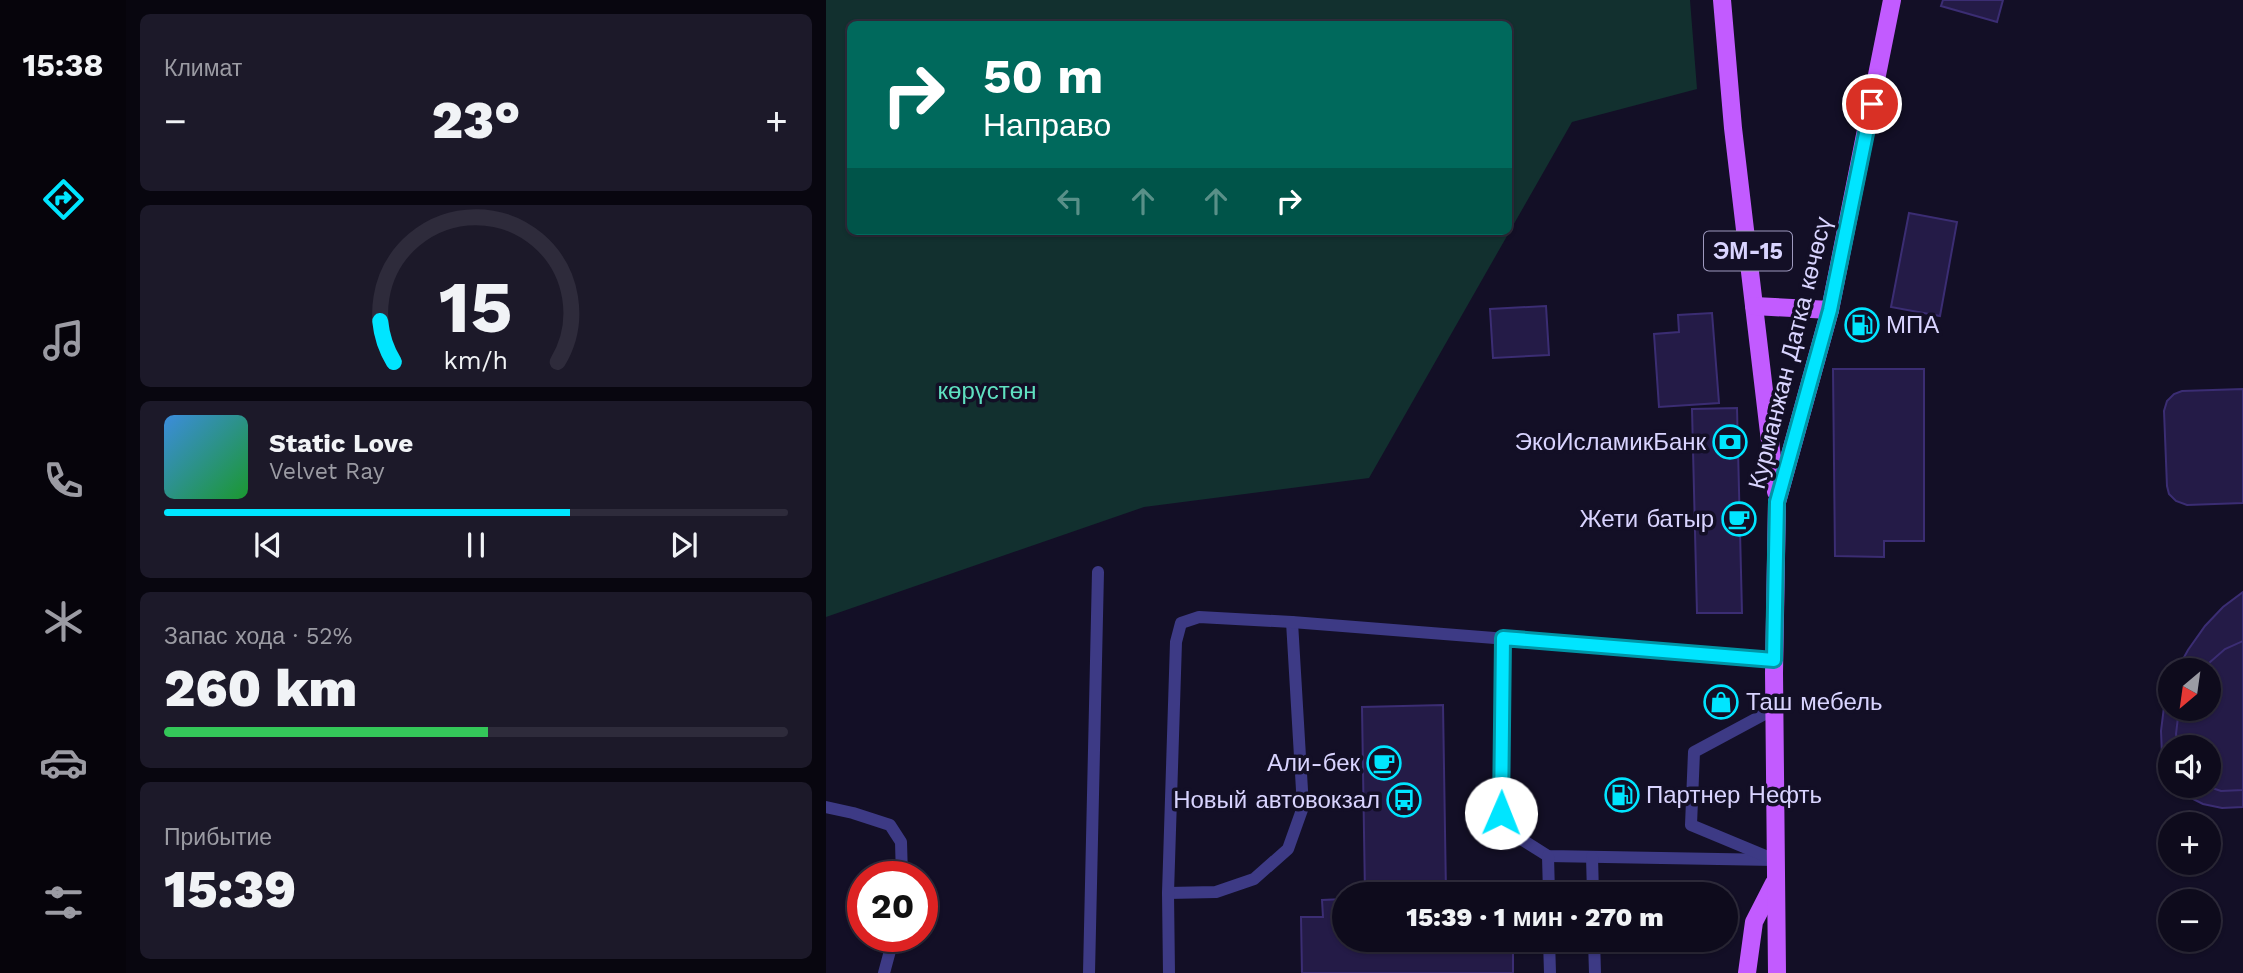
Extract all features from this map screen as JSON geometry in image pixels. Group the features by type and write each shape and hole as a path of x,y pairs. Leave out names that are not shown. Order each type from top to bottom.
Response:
{"main road":[{"name":"ЭМ-15","path":"1722,0 1733,128 1777,502"},
{"name":"Курманжан Датка көчөсү","path":"1777,973 1774,660 1777,502 1830,310 1892,0"},
{"path":"1754,306 1830,310"},
{"path":"1747,973 1754,922 1775,880"}],"lane":[{"path":"1089,973 1098,572"},
{"path":"1169,973 1168,893 1176,642 1181,623 1199,617 1292,622 1774,660"},
{"path":"1168,893 1216,892 1254,879 1288,849 1303,807 1292,622"},
{"path":"1503,638 1501,813 1513,834 1548,856 1775,860"},
{"path":"1774,709 1694,752 1691,825 1775,860"},
{"path":"826,807 890,825 901,842 902,861"},
{"path":"1548,856 1549,882"},
{"path":"1592,857 1593,882"},
{"path":"884,973 890,952"},
{"path":"1549,952 1550,973"},
{"path":"1594,952 1595,973"}],"green space":[{"name":"көрүстөн","path":"826,0 1690,0 1697,89 1572,122 1512,227 1512,21 847,21 847,235 1508,235 1369,478 1144,507 826,617"}],"building":[{"path":"1943,0 2003,0 1997,22 1941,6"},
{"path":"1909,213 1957,222 1940,316 1891,307"},
{"path":"1546,306 1549,355 1493,358 1490,309"},
{"path":"1712,313 1719,403 1659,407 1654,334 1679,332 1678,315"},
{"path":"1833,369 1924,369 1924,541 1884,541 1884,557 1835,556"},
{"path":"2243,389 2243,503 2187,505 2176,501 2169,494 2167,486 2164,411 2167,401 2182,391"},
{"path":"1737,408 1742,613 1697,613 1692,409"},
{"path":"2243,592 2243,807 2222,808 2191,798 2221,798 2221,735 2161,735 2161,731 2162,721 2221,721 2221,658 2184,658 2205,626 2223,607"},
{"path":"2243,641 2243,790 2221,791 2221,735 2176,734 2178,721 2221,721 2221,658 2215,658 2225,649"},
{"name":"Новый автовокзал","path":"1443,705 1446,882 1365,882 1362,707"},
{"path":"1322,900 1332,900 1332,952 1513,952 1513,973 1302,973 1301,917 1323,917"}],"place":[{"name":"МПА","path":"1862,325"},
{"name":"ЭкоИсламикБанк","path":"1730,442"},
{"name":"Жети батыр","path":"1739,519"},
{"name":"Таш мебель","path":"1721,702"},
{"name":"Али-бек","path":"1384,763"},
{"name":"Партнер Нефть","path":"1622,795"},
{"name":"Новый автовокзал","path":"1404,800"}],"route":[{"path":"1501,813 1503,638 1774,660 1777,502 1830,310 1872,104"}]}
